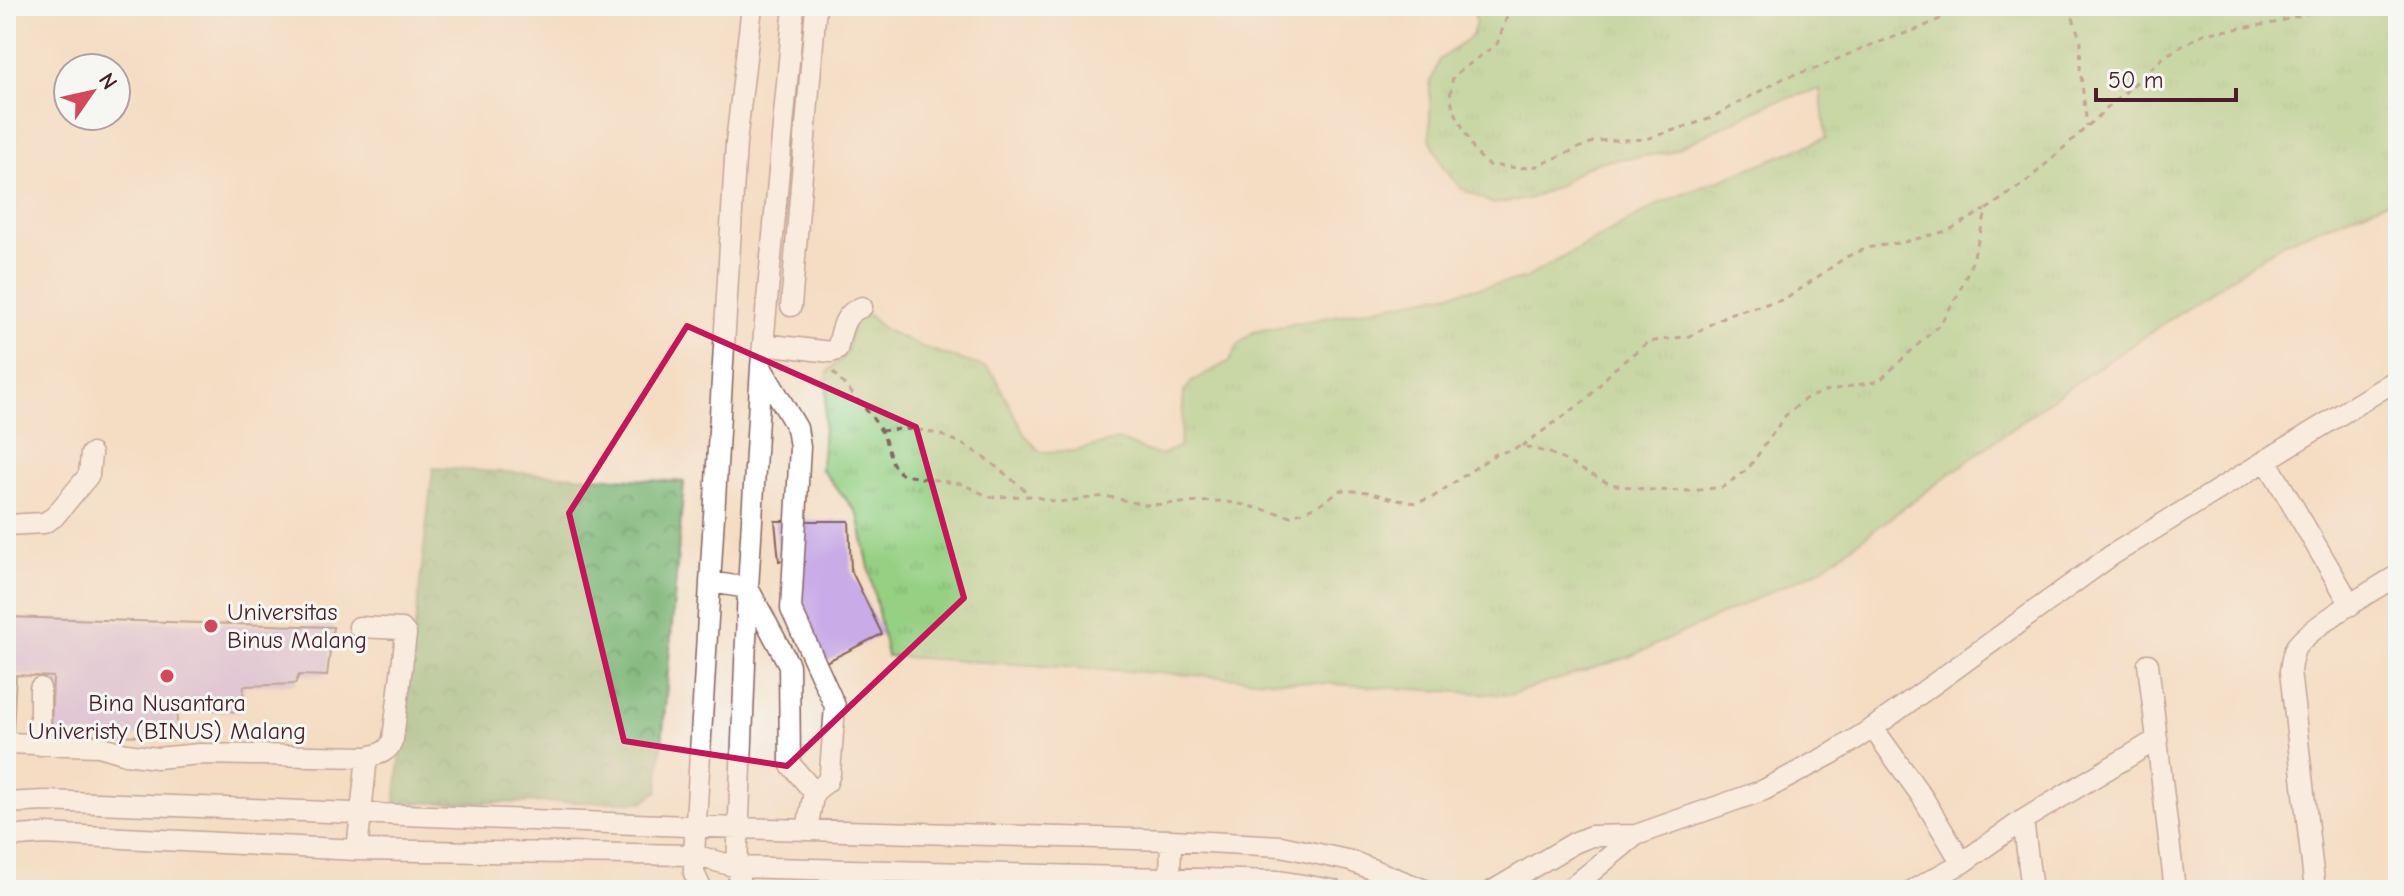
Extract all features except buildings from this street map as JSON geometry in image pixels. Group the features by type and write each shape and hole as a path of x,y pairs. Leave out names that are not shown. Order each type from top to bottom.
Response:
{"street":[{"path":"702,890 694,873 694,855 736,143 752,6"},
{"path":"741,890 737,867 761,367 794,6"},
{"path":"791,306 816,6"},
{"path":"763,344 816,351 837,350 846,316 862,307"},
{"path":"761,367 797,428 800,447 791,609 835,706 830,773 827,782 814,792 807,829"},
{"path":"1494,890 1591,836 1636,835 1764,790 1833,753 1873,728 2112,555 2398,379"},
{"path":"6,525 44,523 54,517 89,475 91,454"},
{"path":"2266,460 2351,605"},
{"path":"2315,890 2290,671 2295,648 2351,605 2398,575"},
{"path":"710,582 748,588"},
{"path":"748,588 789,665 790,764 814,792"},
{"path":"6,743 99,746 157,758 200,754 367,757 382,754 390,747 407,639 402,629 359,627"},
{"path":"2148,664 2175,890"},
{"path":"40,688 40,745"},
{"path":"1873,728 1923,798 1962,863"},
{"path":"1913,890 1962,863 2023,820 2156,740"},
{"path":"357,850 367,757"},
{"path":"45,801 45,834"},
{"path":"6,803 45,801 1281,846 1351,861 1425,890"},
{"path":"2023,820 2032,890"},
{"path":"6,837 45,834 357,850 694,855 737,867 1279,881 1333,890"},
{"path":"1569,890 1636,835"},
{"path":"1170,880 1171,840"}],"path":[{"path":"1511,6 1501,38 1492,49 1453,76 1450,97 1481,159 1488,165 1520,168 1537,166 1595,141 1638,141 1709,119 1786,77 1918,29 1942,18 1956,6"},
{"path":"2069,6 2081,42 2080,67 2089,118 2087,126"},
{"path":"816,351 881,431 894,467 903,475 962,484 990,497 1031,496 1058,502 1105,496 1145,505 1219,501 1291,516 1317,506 1341,490 1368,492 1416,503 1433,497 1494,455 1522,446 1586,400 1613,370 1648,342 1690,336 1728,314 1786,299 1846,257 1866,248 1947,231 1987,209 2026,182 2165,56 2203,34 2274,23 2331,6"},
{"path":"1522,446 1550,453 1610,484 1650,490 1690,491 1723,487 1748,469 1785,416 1805,399 1826,391 1879,381 1940,324 1958,295 1972,262 1987,209"},
{"path":"881,431 918,429 951,438 987,459 1031,496"}],"highlighted area":[{"path":"687,326 916,427 964,598 787,766 624,741 569,513"}],"green space":[{"path":"1473,6 2398,6 2398,197 2285,242 2056,396 1821,569 1629,657 1509,695 887,656 858,514 821,469 828,371 846,355 854,318 868,315 885,330 922,347 987,368 995,377 1024,434 1040,452 1074,451 1118,440 1160,456 1180,446 1184,391 1194,380 1230,361 1237,346 1253,332 1524,279 1661,203 1826,138 1820,89 1769,104 1668,153 1602,161 1583,168 1559,186 1528,199 1493,204 1462,189 1444,169 1430,138 1430,85 1439,60 1472,36 1476,22"},
{"path":"433,468 684,482 658,791 643,802 395,803"}],"place":[{"name":"Universitas Binus Malang","path":"211,626"},
{"name":"Bina Nusantara Univeristy (BINUS) Malang","path":"167,676"}]}
